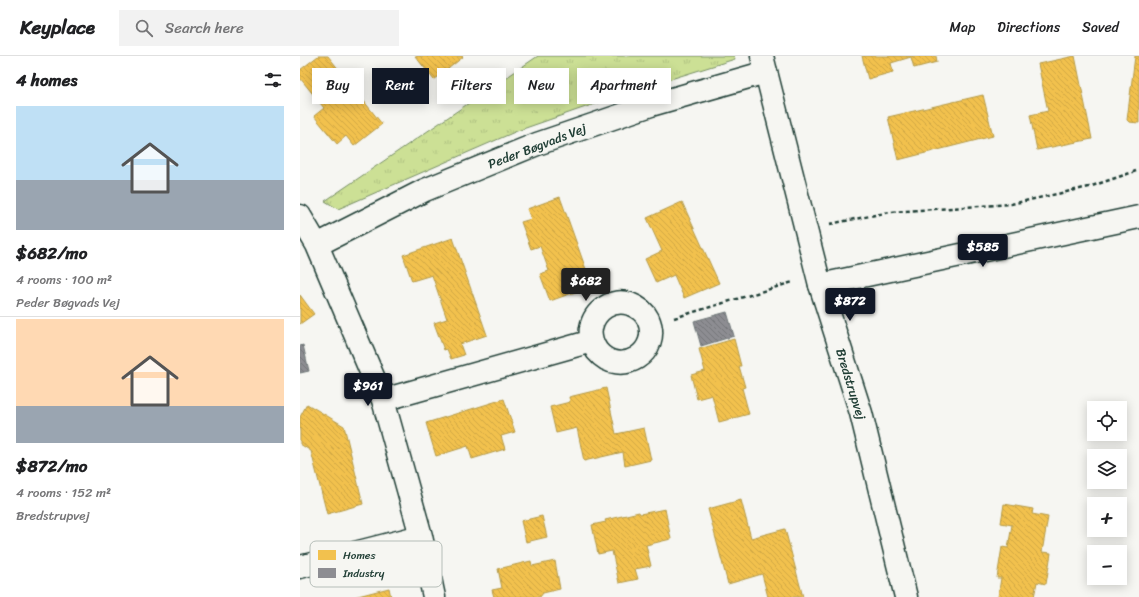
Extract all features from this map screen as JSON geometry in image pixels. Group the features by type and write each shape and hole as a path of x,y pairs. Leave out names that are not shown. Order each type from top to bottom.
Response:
{"street":[{"name":"Bredstrupvej","path":"764,64 820,285 861,413 906,597"},
{"name":"Peder Bøgvads Vej","path":"317,245 425,190 537,144 764,64"},
{"path":"300,216 317,245 383,400 422,541"},
{"path":"820,285 1139,217"},
{"path":"613,303 625,303 636,306 645,314 650,325 651,336 648,348 640,357 629,362 617,363 606,359 597,351 592,341 591,329 595,317 602,309 613,303"},
{"path":"383,400 592,341"},
{"path":"401,541 421,536"},
{"path":"300,567 310,564"},
{"path":"432,587 434,597"}],"path":[{"path":"806,229 890,212 1011,204 1089,187 1139,170"},
{"path":"650,325 797,281"}],"green space":[{"path":"538,56 734,56 735,59 671,79 671,68 577,68 577,104 595,104 517,131 338,209 325,201 467,104 506,104 506,78 514,72 514,104 569,104 569,68 520,68"}],"building: Homes":[{"path":"318,56 328,56 338,68 312,68 312,93 300,78 300,70"},
{"path":"415,56 463,57 449,68 437,68 437,78 434,80 429,74 429,68 424,68"},
{"path":"862,56 936,56 937,62 914,68 911,57 891,63 893,72 868,79"},
{"path":"1075,56 1092,139 1037,150 1030,115 1048,111 1038,64"},
{"path":"1135,56 1139,56 1139,123 1129,122 1127,120"},
{"path":"983,95 993,136 898,160 888,117"},
{"path":"364,101 382,124 354,146 346,136 337,144 314,116 324,108 321,104 364,104"},
{"path":"560,197 592,286 550,301 540,274 549,271 540,246 531,249 521,222 531,219 527,209"},
{"path":"682,202 719,283 684,298 674,275 656,283 645,259 662,251 647,218"},
{"path":"453,238 487,335 460,344 464,355 451,359 447,349 444,350 434,323 447,319 432,275 412,281 403,255"},
{"path":"300,295 314,314 300,324"},
{"path":"734,339 745,387 742,388 749,414 719,422 712,395 697,399 691,375 705,371 699,349"},
{"path":"606,388 616,434 644,428 651,460 625,466 623,452 584,461 577,428 556,433 550,407 570,402 569,397"},
{"path":"504,399 515,432 501,436 505,449 472,459 468,446 436,456 426,423"},
{"path":"307,404 344,426 363,504 327,514 311,451 300,444 300,417"},
{"path":"741,500 751,538 785,529 803,597 768,597 762,574 728,584 708,509"},
{"path":"1004,504 1033,509 1032,514 1048,517 1042,552 1051,553 1046,584 1037,582 1034,597 998,597 1001,578 997,578 1002,547 1008,548 1012,525 1001,523"},
{"path":"665,509 671,539 646,545 651,566 635,569 638,579 619,583 612,551 598,554 592,525 606,522 605,520 639,512 640,514"},
{"path":"542,516 547,537 526,542 521,521"},
{"path":"531,561 532,566 555,561 560,589 543,593 540,597 494,597 492,590 502,588 498,569"},
{"path":"389,588 391,597 354,597"}],"building: Industry":[{"path":"727,312 734,336 701,346 694,321"},
{"path":"303,345 309,371 300,373 300,346"}]}
